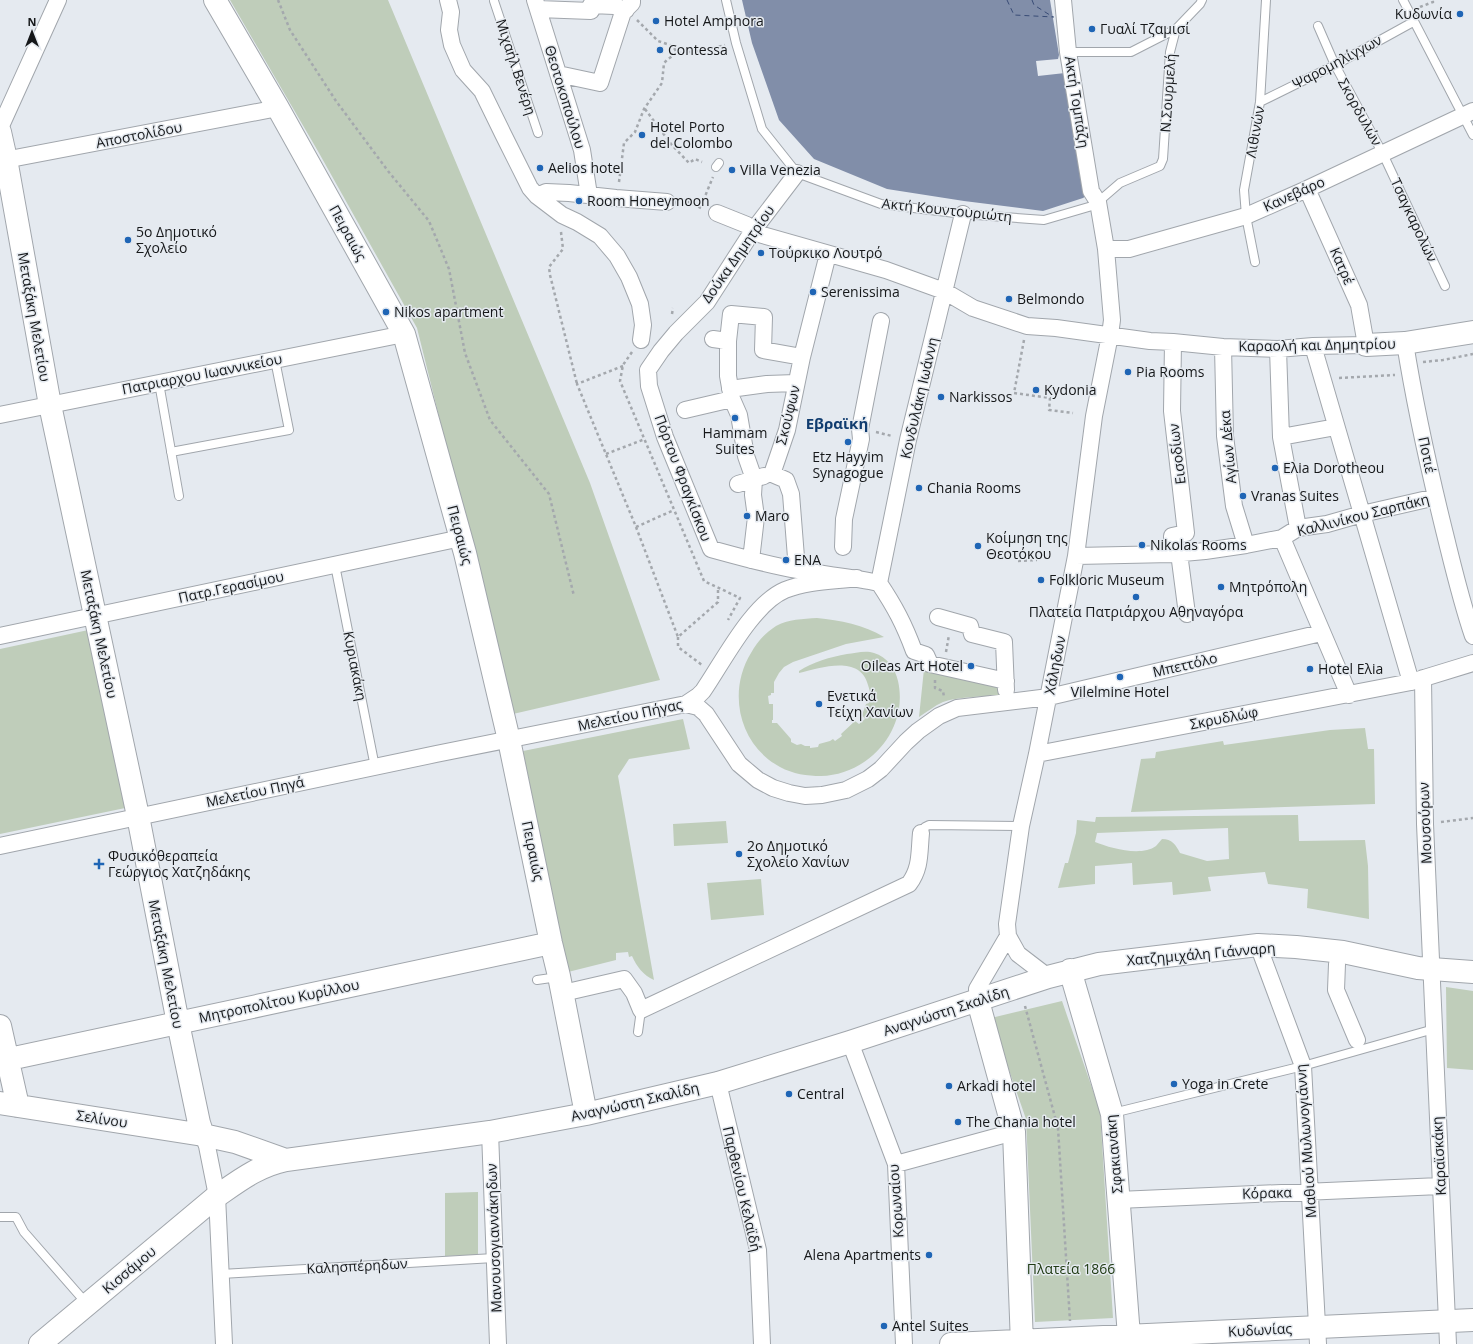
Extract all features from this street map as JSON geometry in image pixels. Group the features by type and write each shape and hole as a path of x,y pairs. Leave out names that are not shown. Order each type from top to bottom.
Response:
{"street":[{"path":"0,128 58,0"},
{"name":"Πειραιώς","path":"215,0 278,108 404,334 461,538 509,740 561,985 586,1114"},
{"path":"448,0 451,12 449,30 452,46 463,70 482,91 530,188 537,196 562,215 600,236 617,256 629,277 640,304 643,325 641,340"},
{"name":"Ακτή Τομπάζη","path":"1062,0 1068,52 1091,191 1098,202 1106,249"},
{"path":"536,5 591,11 591,2 614,6 629,5"},
{"name":"Θεοτοκοπούλου","path":"536,5 582,150 589,195"},
{"path":"558,74 600,83 623,12 629,5"},
{"name":"Αποστολίδου","path":"3,160 278,108"},
{"name":"Κανεβάρο","path":"1106,249 1129,249 1246,216 1308,189 1468,113"},
{"name":"Μεταξάκη Μελετίου","path":"0,132 3,160 50,405 138,816 178,1024 199,1123 203,1135"},
{"name":"Δούκα Δημητρίου","path":"661,352 707,302 752,232 797,173"},
{"name":"Κατρέ","path":"1308,189 1359,305 1366,345"},
{"path":"537,196 546,192 668,202"},
{"name":"Καραολή και Δημητρίου","path":"716,213 747,225 752,232 886,270 944,291 973,308 1027,326 1056,328 1150,341 1224,347 1278,349 1313,346 1366,345 1408,360 1473,332"},
{"name":"Κονδυλάκη Ιωάννη","path":"879,583 908,440 963,214"},
{"name":"Χάληδων","path":"1048,977 1018,954 1008,936 1008,911 1021,826 1049,697 1076,556 1094,416 1110,335 1112,320 1106,249"},
{"name":"Σκούφων","path":"772,474 787,430 802,357 828,254"},
{"path":"752,560 756,517 753,494 754,479 746,456 739,415 731,394 728,376 728,341 731,314 764,317 763,350 802,357"},
{"path":"843,547 844,519 861,439 860,429 881,321"},
{"name":"Πατριαρχου Ιωαννικείου","path":"0,415 404,334"},
{"path":"712,339 728,341"},
{"name":"Εισοδίων","path":"1173,342 1172,411 1176,435 1186,533 1172,536 1176,553"},
{"name":"Μουσούρων","path":"1313,346 1362,514 1417,680 1425,824 1430,968"},
{"name":"Αγίων Δέκα","path":"1224,347 1225,436 1234,506 1246,545"},
{"path":"1278,349 1281,437 1298,528"},
{"name":"Πόρτου Φραγκίσκου","path":"661,352 648,370 649,386 665,437 711,549 797,570 857,578 879,583"},
{"name":"Ποτιέ","path":"1408,360 1436,498 1469,611 1473,636"},
{"path":"685,410 731,394 767,384 796,383"},
{"path":"1281,437 1336,427"},
{"path":"738,484 772,474 786,480 791,494 797,570"},
{"name":"Καλλινίκου Σαρπάκη","path":"1076,556 1176,553 1205,551 1246,545 1282,538 1298,528 1327,524 1362,514 1436,498"},
{"name":"Πατρ.Γερασίμου","path":"0,636 461,538"},
{"path":"1282,538 1321,633 1349,695"},
{"path":"1176,553 1187,614"},
{"name":"Μελετίου Πήγας","path":"509,740 686,704 703,691 754,614 773,597 790,588 857,578"},
{"path":"879,583 896,608 914,651 926,655 930,664 1006,681"},
{"path":"938,617 970,626 972,634 1004,642 1006,701"},
{"name":"Μπεττόλο","path":"686,704 698,707 706,714 739,764 752,775 781,791 797,795 813,796 846,790 868,779 884,766 914,734 947,712 964,707 1049,697 1321,633"},
{"name":"Σκρυδλώφ","path":"1037,754 1349,695 1417,680 1473,663"},
{"name":"Μελετίου Πηγά","path":"0,846 138,816 509,740"},
{"path":"561,985 624,979 634,993 641,1010 909,884 915,876 918,868 921,833"},
{"path":"1008,936 977,989 978,1001 1014,1132 1022,1342"},
{"name":"Μητροπολίτου Κυρίλλου","path":"4,1060 551,943"},
{"name":"Χατζημιχάλη Γιάνναρη","path":"1048,977 1070,970 1100,964 1258,946 1296,947 1343,952 1418,968 1473,972"},
{"name":"Μαθιού Μυλωνογιάννη","path":"1258,946 1303,1066 1318,1336"},
{"path":"1337,964 1336,990 1356,1040"},
{"name":"Καραϊσκάκη","path":"1430,968 1448,1344"},
{"name":"Σφακιανάκη","path":"1070,970 1112,1114 1129,1340"},
{"name":"Αναγνώστη Σκαλίδη","path":"217,1196 246,1175 270,1163 490,1132 586,1114 718,1083 978,1001 1048,977"},
{"path":"0,1026 9,1104"},
{"name":"Κορωναίου","path":"850,1042 896,1164 904,1344"},
{"name":"Παρθενίου Κελαϊδή","path":"718,1083 758,1250 762,1344"},
{"name":"Σελίνου","path":"9,1104 203,1135 235,1142 286,1160"},
{"name":"Μανουσογιαννάκηδων","path":"490,1132 498,1344"},
{"path":"896,1164 1014,1132"},
{"path":"203,1135 207,1146 217,1196 224,1344"},
{"name":"Κόρακα","path":"1118,1200 1440,1186"},
{"name":"Κισσάμου","path":"40,1344 217,1196"},
{"name":"Κυδωνίας","path":"951,1344 1022,1342 1071,1338 1129,1340 1318,1336 1447,1321 1473,1320"}],"lane":[{"path":"726,0 736,43 762,129 797,173"},
{"name":"Ν.Σουρμελή","path":"1155,168 1160,166 1163,160 1170,52 1176,29 1202,0"},
{"name":"Λιθινών","path":"1255,262 1246,216 1244,190 1260,102 1266,0"},
{"path":"1403,0 1413,22 1468,113 1473,135"},
{"name":"Μιχαήλ Βενέρη","path":"494,1 538,133"},
{"name":"Ψαρομηλίγγων","path":"1260,102 1334,65 1413,22"},
{"name":"Σκορδυλών","path":"1318,26 1334,65 1383,154"},
{"path":"1068,52 1131,52 1176,29"},
{"name":"Τσαγκαρολών","path":"1383,154 1445,286"},
{"name":"Ακτή Κουντουριώτη","path":"797,173 881,204 963,214 1044,220 1087,207 1098,202 1120,183 1155,168"},
{"path":"171,452 289,430 275,360"},
{"path":"158,383 179,496"},
{"name":"Κυριακάκη","path":"335,565 375,767"},
{"path":"921,833 925,827 929,825 1021,826"},
{"path":"537,980 561,985"},
{"path":"638,1032 641,1010"},
{"path":"1112,1114 1303,1066 1434,1029"},
{"path":"0,1217 16,1217 24,1232 87,1305"},
{"name":"Καλησπέρηδων","path":"220,1274 494,1258"}],"path":[{"path":"278,0 290,30 336,101 388,171 429,221 449,270 465,353 490,420 549,494 574,596"},
{"path":"629,5 658,41 673,46 677,53"},
{"path":"616,198 624,143 635,132 644,109 662,83 664,64 668,59 677,53 703,51 736,43"},
{"path":"644,109 671,144 689,163 695,159 702,162"},
{"path":"700,208 718,165"},
{"path":"668,202 674,195 700,208 716,213"},
{"path":"562,215 561,226 563,249 549,267 577,384 636,526 678,637 678,647 704,666"},
{"path":"1027,326 1014,393 1050,398 1049,410 1073,413"},
{"path":"1323,379 1408,360 1443,360 1473,354"},
{"path":"577,384 623,366"},
{"path":"860,429 908,440"},
{"path":"606,454 645,439"},
{"path":"636,526 674,510"},
{"path":"1018,561 1037,560"},
{"path":"678,637 718,602 718,588"},
{"path":"939,675 934,681 935,688 942,691"},
{"path":"1425,824 1473,818"},
{"path":"1024,1006 1058,1128 1071,1338"}],"green space":[{"path":"230,0 388,0 590,483 660,680 513,714 417,328 319,153"},
{"path":"817,618 852,624 868,629 884,637 846,644 793,662 784,667 774,682 774,693 771,693 771,695 768,696 769,704 773,704 772,723 777,723 791,739 791,742 797,745 801,744 810,746 810,748 818,747 819,744 833,739 835,741 842,736 841,734 855,721 859,724 865,719 862,715 866,704 870,701 871,696 864,675 857,669 848,666 828,666 799,673 799,671 816,662 860,652 871,652 879,655 887,660 895,672 898,681 900,699 897,716 891,732 882,746 869,758 855,767 839,774 821,776 795,773 780,767 766,757 746,732 741,716 739,700 740,684 744,668 753,649 762,638 776,626 786,622"},
{"path":"93,629 130,807 0,834 0,649"},
{"path":"924,669 1003,684 1002,695 950,700 943,702 919,717"},
{"path":"683,719 690,749 629,759 618,776 654,980 641,970 632,956 629,957 628,952 616,953 616,960 568,972 523,751"},
{"path":"1365,728 1368,749 1374,749 1375,804 1131,812 1141,759 1155,758 1156,752 1223,741 1224,745 1330,730"},
{"path":"1298,815 1299,841 1365,840 1368,866 1369,919 1307,908 1308,889 1268,884 1265,872 1208,877 1211,891 1173,895 1172,882 1133,885 1132,863 1095,866 1095,884 1058,888 1065,863 1068,863 1076,833 1077,820 1095,822 1096,817","holes":["1228,828 1229,859 1207,861 1180,853 1173,843 1165,839 1162,839 1156,846 1142,851 1117,849 1095,842 1097,833"]},
{"path":"726,821 728,843 674,846 673,824"},
{"path":"761,879 764,915 711,920 707,883"},
{"path":"1446,987 1473,991 1473,1070 1447,1068"},
{"name":"Πλατεία 1866","path":"1062,1001 1100,1111 1113,1318 1035,1322 1026,1119 991,1018"},
{"path":"478,1192 478,1255 445,1256 445,1193"}],"water":[{"path":"742,0 1050,0 1059,55 1058,59 1036,61 1038,76 1065,73 1086,196 1043,211 964,201 887,189 814,159 779,120 752,43"}],"ferry route":[{"path":"1007,0 1014,15 1054,17"},
{"path":"1032,0 1034,5 1053,17"}],"place":[{"name":"Κυδωνία","path":"1460,14"},
{"name":"Hotel Amphora","path":"656,21"},
{"name":"Γυαλί Τζαμισί","path":"1092,29"},
{"name":"Contessa","path":"660,50"},
{"name":"Hotel Porto del Colombo","path":"642,135"},
{"name":"Aelios hotel","path":"540,168"},
{"name":"Villa Venezia","path":"732,170"},
{"name":"Room Honeymoon","path":"579,201"},
{"name":"5ο Δημοτικό Σχολείο","path":"128,240"},
{"name":"Τούρκικο Λουτρό","path":"761,253"},
{"name":"Serenissima","path":"813,292"},
{"name":"Belmondo","path":"1009,299"},
{"name":"Nikos apartment","path":"386,312"},
{"name":"Pia Rooms","path":"1128,372"},
{"name":"Kydonia","path":"1036,390"},
{"name":"Narkissos","path":"941,397"},
{"name":"Hammam Suites","path":"735,418"},
{"name":"Etz Hayyim Synagogue","path":"848,442"},
{"name":"Eλia Dorotheou","path":"1275,468"},
{"name":"Chania Rooms","path":"919,488"},
{"name":"Vranas Suites","path":"1243,496"},
{"name":"Maro","path":"747,516"},
{"name":"Nikolas Rooms","path":"1142,545"},
{"name":"Κοίμηση της Θεοτόκου","path":"978,546"},
{"name":"ENA","path":"786,560"},
{"name":"Folkloric Museum","path":"1041,580"},
{"name":"Μητρόπολη","path":"1221,587"},
{"name":"Πλατεία Πατριάρχου Αθηναγόρα","path":"1136,597"},
{"name":"Oileas Art Hotel","path":"971,666"},
{"name":"Hotel Eλia","path":"1310,669"},
{"name":"Vilelmine Hotel","path":"1120,677"},
{"name":"Ενετικά Τείχη Χανίων","path":"819,704"},
{"name":"2ο Δημοτικό Σχολείο Χανίων","path":"739,854"},
{"name":"Φυσικόθεραπεία Γεώργιος Χατζηδάκης","path":"99,864"},
{"name":"Yoga in Crete","path":"1174,1084"},
{"name":"Arkadi hotel","path":"949,1086"},
{"name":"Central","path":"789,1094"},
{"name":"The Chania hotel","path":"958,1122"},
{"name":"Alena Apartments","path":"929,1255"},
{"name":"Antel Suites","path":"884,1326"}],"district":[{"name":"Εβραϊκή","path":"837,424"}]}
